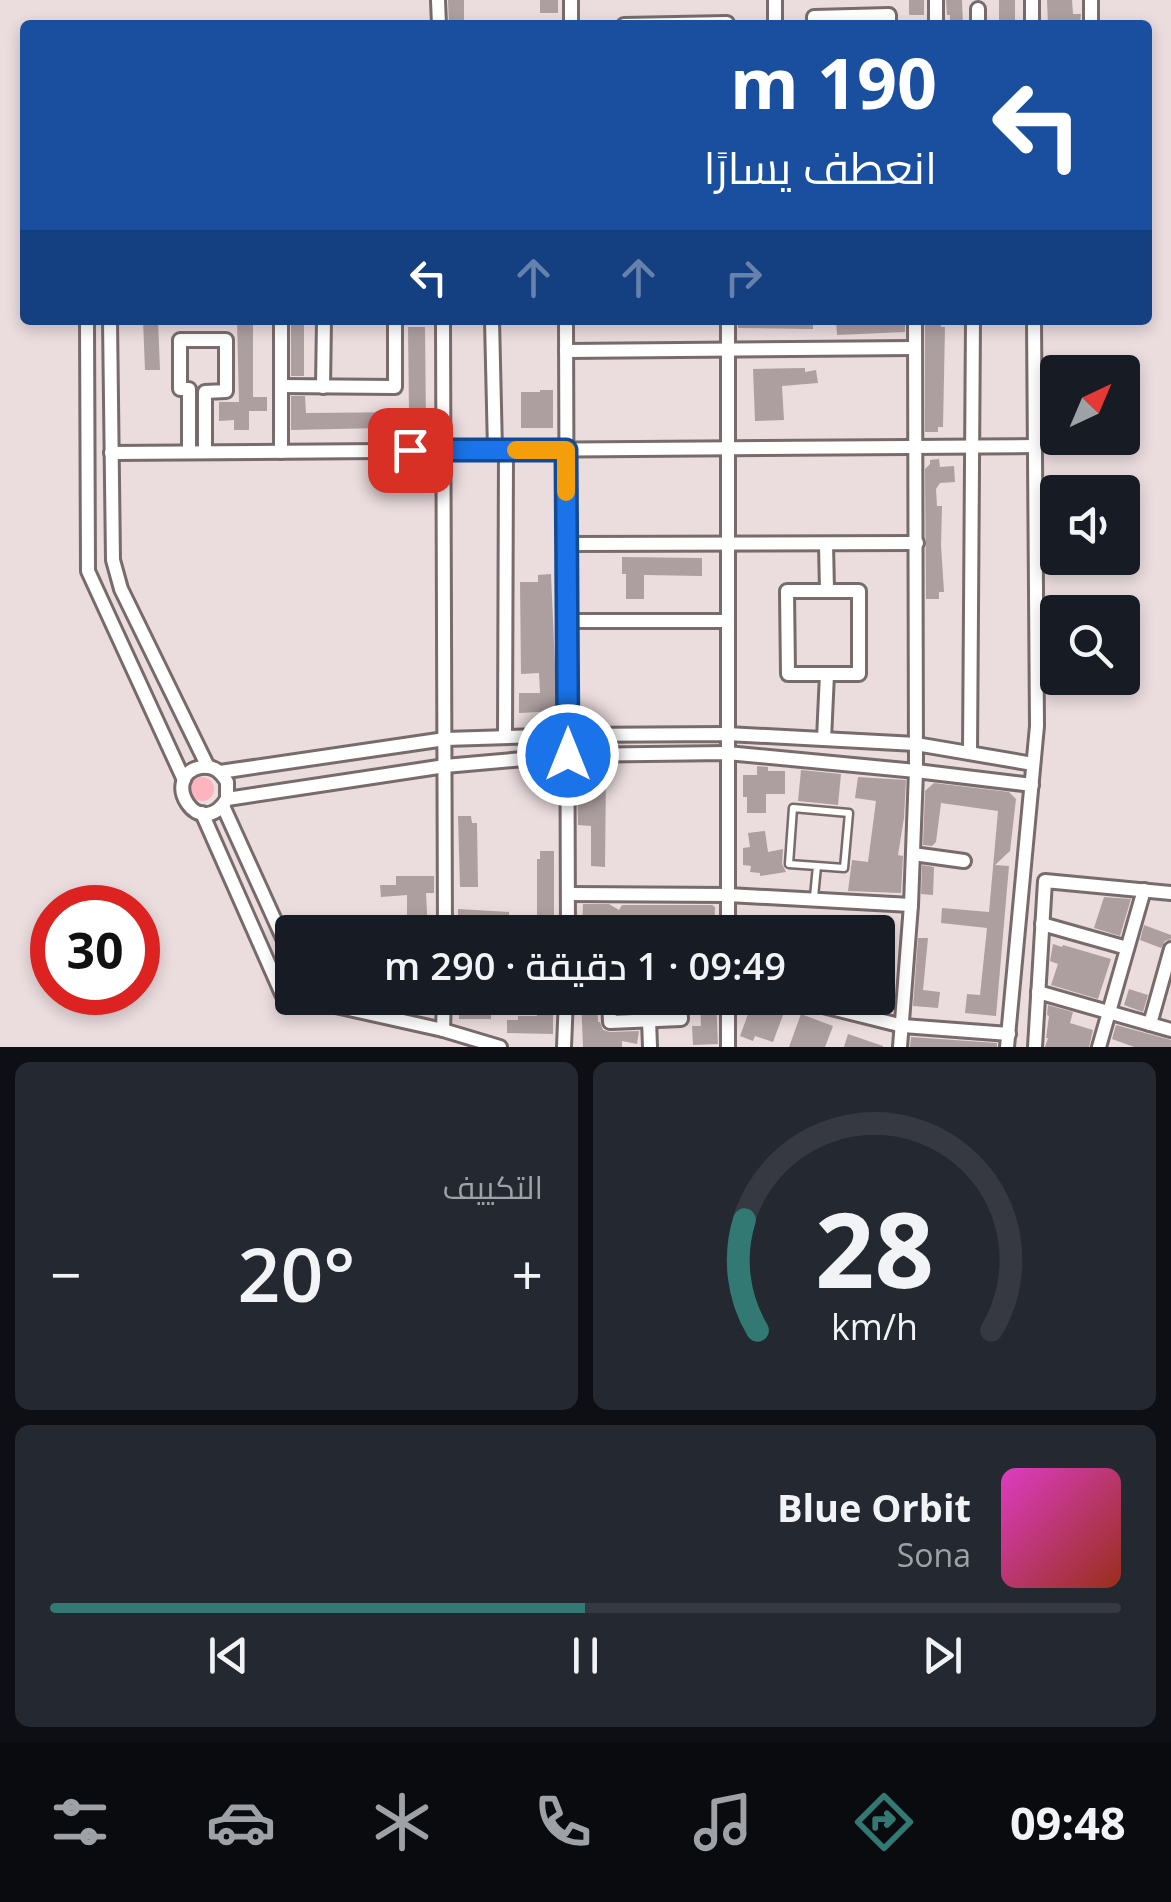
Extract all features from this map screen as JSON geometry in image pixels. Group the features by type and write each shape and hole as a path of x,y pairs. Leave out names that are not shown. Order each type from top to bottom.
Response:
{"street":[{"path":"978,10 978,20"},
{"path":"814,20 889,16 889,20"},
{"path":"87,325 88,571 184,780"},
{"path":"110,325 113,560 121,589 214,770 227,782 225,802 275,918"},
{"path":"280,325 281,452"},
{"path":"323,387 324,325"},
{"path":"281,386 395,388 395,325"},
{"path":"443,325 446,915"},
{"path":"492,325 500,450 505,737"},
{"path":"566,325 568,915"},
{"path":"728,325 728,915"},
{"path":"900,1047 916,771 915,325"},
{"path":"970,753 972,325"},
{"path":"859,1015 903,1026 1008,1041 1037,726 1034,325"},
{"path":"190,452 189,390 180,390 180,340 226,340 226,392 205,392 206,452"},
{"path":"566,352 914,348"},
{"path":"112,453 1035,446"},
{"path":"567,544 917,544"},
{"path":"826,544 827,591"},
{"path":"787,591 827,591 859,591 859,674 788,674 787,591"},
{"path":"567,621 727,621"},
{"path":"824,739 826,674"},
{"path":"1032,785 727,753 568,755 445,766 225,802 213,812 202,813 185,801 182,787 192,771 445,739 568,735 727,734 916,744 1034,764"},
{"path":"202,813 275,967"},
{"path":"913,854 964,861"},
{"path":"1034,1047 1045,880 1171,894"},
{"path":"1099,1047 1144,890"},
{"path":"569,894 728,895 911,905"},
{"path":"1042,924 1127,948"},
{"path":"1150,1024 1171,949"},
{"path":"1038,992 1171,1030"},
{"path":"379,1015 500,1047"},
{"path":"443,1015 443,1030"},
{"path":"564,1047 565,1015"},
{"path":"610,1015 610,1022 681,1019 681,1015"},
{"path":"729,1015 730,1046"},
{"path":"649,1020 650,1047"}],"lane":[{"path":"793,808 849,813 844,868 817,866 789,864 793,808"},
{"path":"814,899 817,866"}],"shaded area":[{"path":"202,777 214,789 202,801 190,789"}],"building":[{"path":"448,0 464,0 464,20 449,20"},
{"path":"540,0 558,0 558,13 540,13"},
{"path":"909,0 924,0 924,15 909,15"},
{"path":"946,0 962,0 963,20 950,20"},
{"path":"999,0 1015,0 1015,20 999,20"},
{"path":"1047,0 1072,0 1073,14 1081,14 1080,20 1048,20"},
{"path":"143,325 158,325 160,370 145,370"},
{"path":"237,325 253,325 253,397 267,397 267,411 249,411 249,430 234,430 234,420 219,421 219,402 239,402"},
{"path":"291,325 304,325 304,376 291,376"},
{"path":"738,325 813,325 813,329"},
{"path":"836,325 905,325 905,332 837,335"},
{"path":"925,325 941,325 945,327 943,427 938,427 938,432 925,432"},
{"path":"408,327 425,327 426,427 291,430 291,396 305,396 306,413 409,412"},
{"path":"805,368 805,372 816,370 818,383 782,386 784,420 755,421 753,369"},
{"path":"553,390 553,428 521,428 521,392"},
{"path":"939,459 940,467 954,466 955,482 940,483 936,489 937,506 942,506 944,592 939,592 939,599 926,599 925,469 930,460"},
{"path":"622,557 702,558 702,576 644,575 644,599 626,599"},
{"path":"551,574 557,711 519,713 519,693 540,693 539,673 521,674 520,582 538,582 538,575"},
{"path":"592,765 592,772 606,771 605,867 591,866 591,826 578,825 577,766"},
{"path":"757,766 785,771 785,794 766,794 766,813 747,813 743,775 757,775"},
{"path":"801,770 841,774 838,805 798,801"},
{"path":"858,777 906,780 898,855 903,856 901,893 848,891 852,860 868,862 876,801 855,798"},
{"path":"934,783 1009,792 1016,799 1010,851 995,865 1009,866 996,1016 965,1013 967,994 980,995 987,928 941,923 942,908 989,912 998,811 941,803 936,842 923,845 925,791"},
{"path":"458,816 471,816 472,823 477,823 478,887 460,887"},
{"path":"765,831 768,852 783,849 786,872 760,876 750,872 751,866 743,865 743,848 750,847 748,833"},
{"path":"540,851 554,851 554,915 537,915"},
{"path":"922,865 934,867 933,895 921,894"},
{"path":"396,876 434,876 434,893 426,893 427,915 407,915 407,895 381,897 380,885 396,885"},
{"path":"1104,897 1131,899 1120,936 1094,928"},
{"path":"583,904 609,904 619,910 622,905 715,907 715,915 583,915"},
{"path":"458,909 509,912 509,915 458,915"},
{"path":"1144,925 1171,935 1171,939 1161,948 1140,940"},
{"path":"918,938 928,938 923,990 940,992 938,1008 913,1006"},
{"path":"1053,944 1111,959 1098,999 1051,985 1058,964 1050,961"},
{"path":"1129,989 1148,995 1143,1012 1124,1005"},
{"path":"1048,1005 1073,1012 1070,1023 1093,1030 1089,1047 1045,1047"},
{"path":"459,1015 491,1015 491,1019 459,1019"},
{"path":"553,1015 553,1034 507,1033 507,1020"},
{"path":"582,1015 598,1015 603,1030 610,1032 639,1031 637,1044 622,1041 622,1047 583,1047"},
{"path":"701,1015 717,1015 718,1044 693,1045 692,1026 701,1026"},
{"path":"748,1015 783,1015 773,1042 740,1036"},
{"path":"801,1015 833,1026 825,1047 789,1047"},
{"path":"1116,1025 1171,1040 1171,1047 1134,1047 1112,1039"},
{"path":"848,1034 883,1046 883,1047 844,1047"},
{"path":"911,1037 997,1043 997,1047 910,1047"}],"slow traffic":[{"path":"516,450 566,450 566,492"}],"route":[{"path":"410,450 566,450 568,755"}]}
